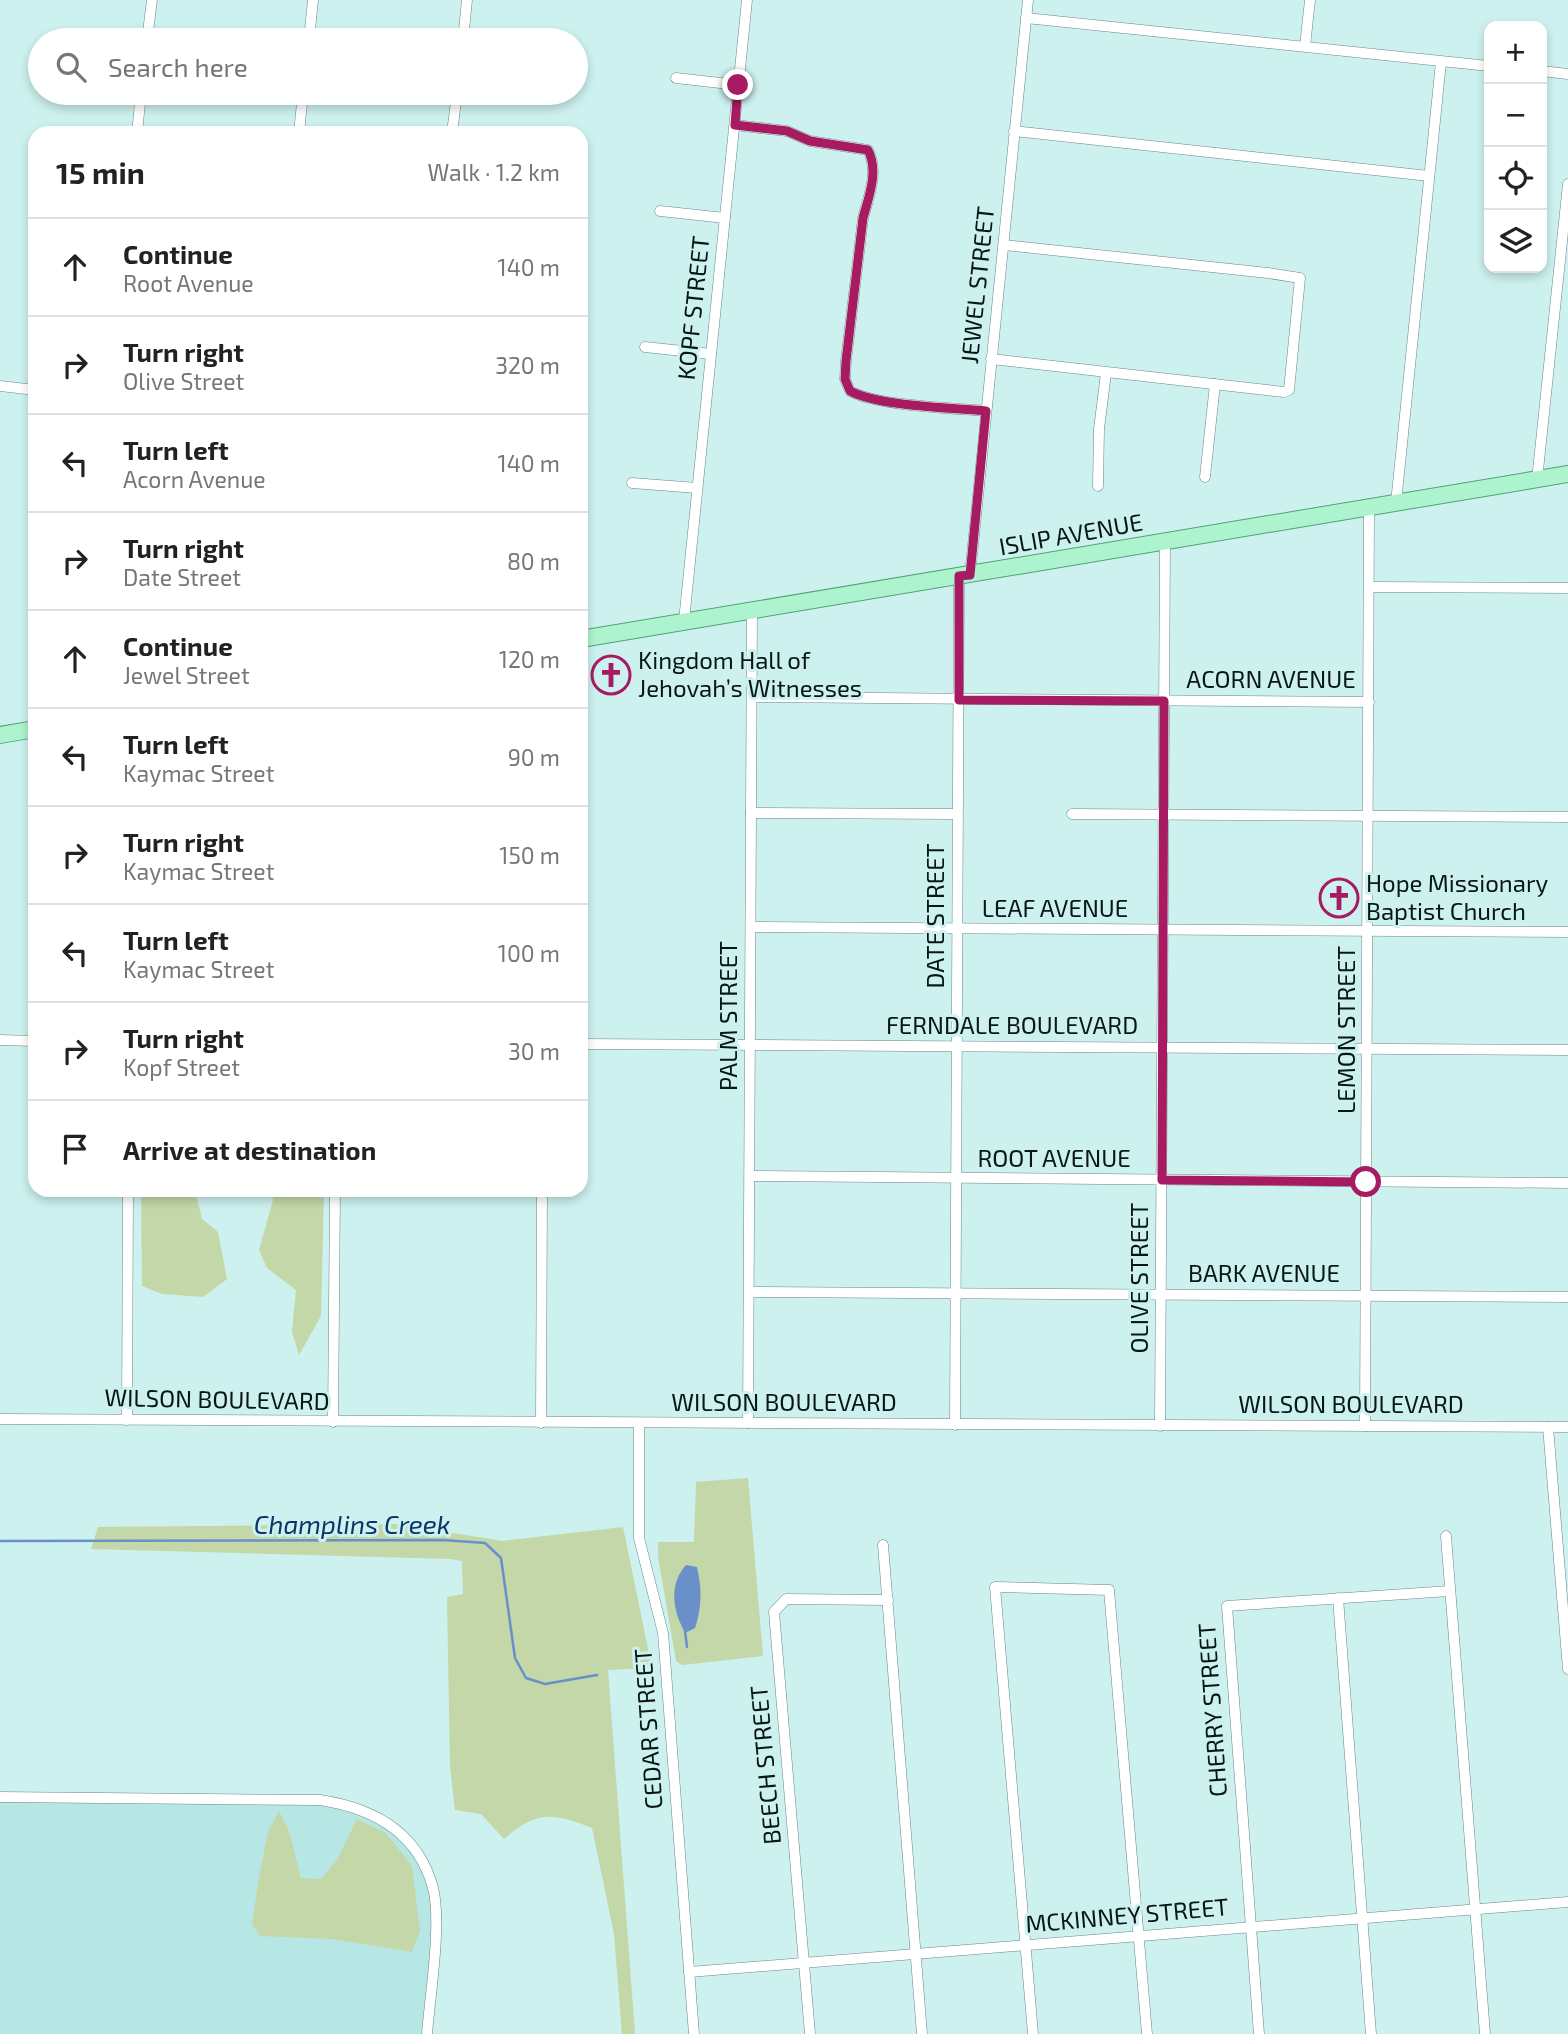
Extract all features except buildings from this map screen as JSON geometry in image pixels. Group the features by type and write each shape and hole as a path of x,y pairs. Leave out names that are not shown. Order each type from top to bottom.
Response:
{"main road":[{"name":"ISLIP AVENUE","path":"588,638 1568,474"},
{"path":"0,735 28,730"}],"street":[{"path":"148,28 152,0"},
{"path":"310,28 313,0"},
{"path":"464,28 467,0"},
{"name":"KOPF STREET","path":"684,621 747,0"},
{"name":"JEWEL STREET","path":"964,575 986,411 1028,0"},
{"path":"1305,47 1310,0"},
{"path":"1026,18 1484,66"},
{"path":"1396,503 1441,62"},
{"path":"1547,72 1568,74"},
{"path":"676,78 738,85"},
{"path":"138,126 140,105"},
{"path":"300,126 302,105"},
{"path":"453,126 456,105"},
{"path":"735,125 787,131 810,141 868,150 874,161 861,228 846,361 845,379 850,391 860,397 986,411"},
{"path":"1014,131 1429,176"},
{"path":"1537,480 1568,184"},
{"path":"660,211 725,218"},
{"path":"991,359 1289,390 1300,278 1004,246"},
{"path":"645,346 711,354"},
{"path":"1098,486 1099,429 1106,373"},
{"path":"1205,477 1215,384"},
{"path":"0,386 28,389"},
{"path":"632,483 697,488"},
{"name":"LEMON STREET","path":"1365,1426 1369,508"},
{"name":"OLIVE STREET","path":"1160,1426 1165,542"},
{"name":"DATE STREET","path":"955,1425 957,814 964,575"},
{"path":"1370,587 1568,588"},
{"name":"PALM STREET","path":"748,1423 752,610"},
{"name":"ACORN AVENUE","path":"752,697 1370,702"},
{"path":"751,813 957,814"},
{"path":"1072,814 1568,817"},
{"name":"LEAF AVENUE","path":"751,928 1568,932"},
{"path":"0,1040 28,1041"},
{"name":"FERNDALE BOULEVARD","path":"588,1044 1568,1050"},
{"name":"ROOT AVENUE","path":"750,1176 956,1180 1568,1183"},
{"path":"127,1420 128,1197"},
{"path":"333,1422 335,1197"},
{"path":"541,1423 542,1197"},
{"name":"BARK AVENUE","path":"750,1292 1568,1297"},
{"name":"WILSON BOULEVARD","path":"0,1419 1568,1427"},
{"name":"CEDAR STREET","path":"639,1423 639,1538 663,1633 694,2034"},
{"path":"1548,1427 1568,1669"},
{"path":"1446,1536 1485,2034"},
{"path":"883,1545 922,2034"},
{"path":"1033,2034 996,1587 1109,1590 1147,2034"},
{"name":"CHERRY STREET","path":"1259,2034 1227,1606 1450,1591"},
{"path":"1338,1598 1371,2034"},
{"name":"BEECH STREET","path":"810,2034 774,1612 786,1599 888,1600"},
{"path":"0,1797 320,1800 347,1804 391,1824 421,1860 433,1888 435,1923 427,2034"},
{"name":"MCKINNEY STREET","path":"689,1972 1568,1902"}],"shaded area":[{"path":"0,1797 347,1804 408,1842 433,1888 435,1923 427,2034 0,2034"}],"green space":[{"path":"141,1197 197,1197 202,1219 218,1232 227,1279 203,1297 162,1294 142,1286"},
{"path":"272,1197 324,1197 321,1316 299,1355 292,1332 296,1290 267,1268 259,1250"},
{"path":"748,1478 763,1656 682,1665 676,1661 658,1557 658,1542 694,1542 696,1482"},
{"path":"399,1524 502,1541 623,1527 652,1668 608,1670 635,2034 622,2034 614,1934 592,1828 566,1819 545,1817 526,1823 504,1839 481,1814 455,1810 450,1767 447,1597 463,1594 462,1561 91,1549 98,1527"},
{"path":"279,1811 289,1831 301,1878 321,1879 337,1860 357,1819 386,1833 412,1866 420,1931 412,1952 332,1939 260,1936 252,1924 259,1877 268,1832"}],"water":[{"path":"686,1565 697,1567 701,1598 695,1628 685,1633 674,1598 677,1581"}],"waterway":[{"name":"Champlins Creek","path":"0,1541 443,1540 485,1543 501,1558 515,1658 526,1678 545,1684 597,1675"},
{"path":"685,1631 687,1647"}],"place":[{"name":"Kingdom Hall of Jehovah’s Witnesses","path":"611,675"},
{"name":"Hope Missionary Baptist Church","path":"1339,898"}],"route":[{"path":"738,85 735,125 787,131 810,141 868,150 874,161 859,246 846,361 845,379 850,391 860,397 986,411 970,575 959,576 959,700 1164,701 1162,1180 1366,1182"}]}
